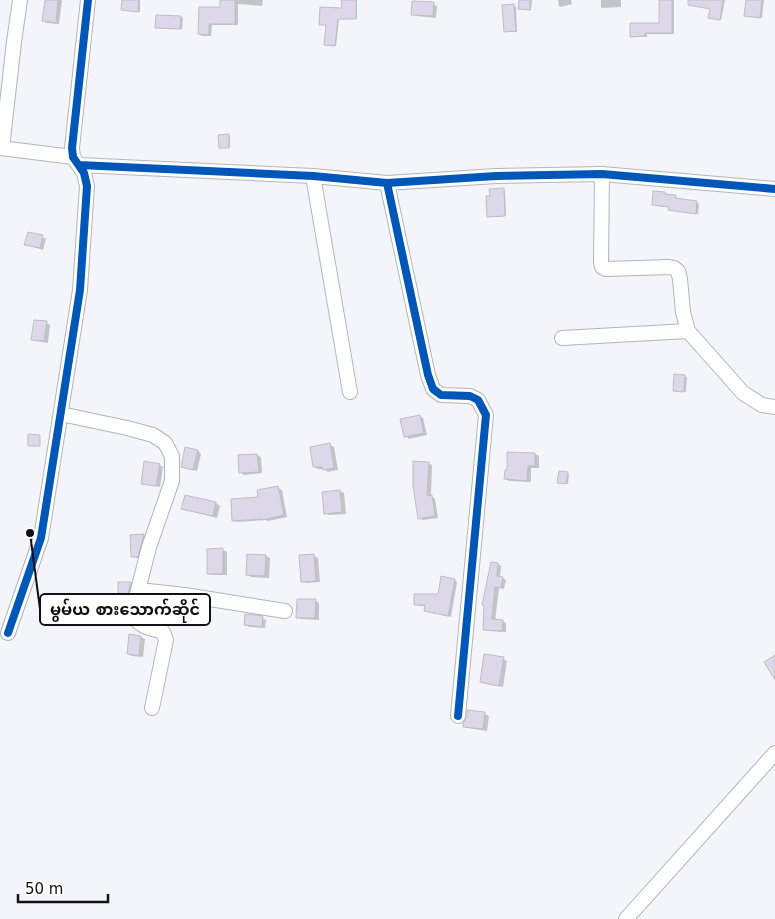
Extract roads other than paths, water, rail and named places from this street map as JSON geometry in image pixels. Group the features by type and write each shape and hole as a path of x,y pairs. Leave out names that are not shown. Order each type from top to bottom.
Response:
{"street":[{"path":"20,0 1,148 76,161 387,182 496,176 602,174 775,189"},
{"path":"8,634 41,538 80,290 87,186 84,173 76,161 72,148 88,0"},
{"path":"602,174 602,267 606,269 660,267 674,268 678,271 683,312 688,331 742,393 762,405 775,407"},
{"path":"313,176 350,392"},
{"path":"387,182 428,375 433,389 441,395 470,396 478,400 486,415 458,716"},
{"path":"562,338 688,331"},
{"path":"61,414 152,435 165,443 172,456 172,482 149,547 132,614 135,620 144,626 163,632 166,640 152,708"},
{"path":"138,590 192,596 285,612"},
{"path":"626,919 775,753"}],"place":[{"name":"မွမ်ယ စားသောက်ဆိုင်","path":"30,533"}]}
